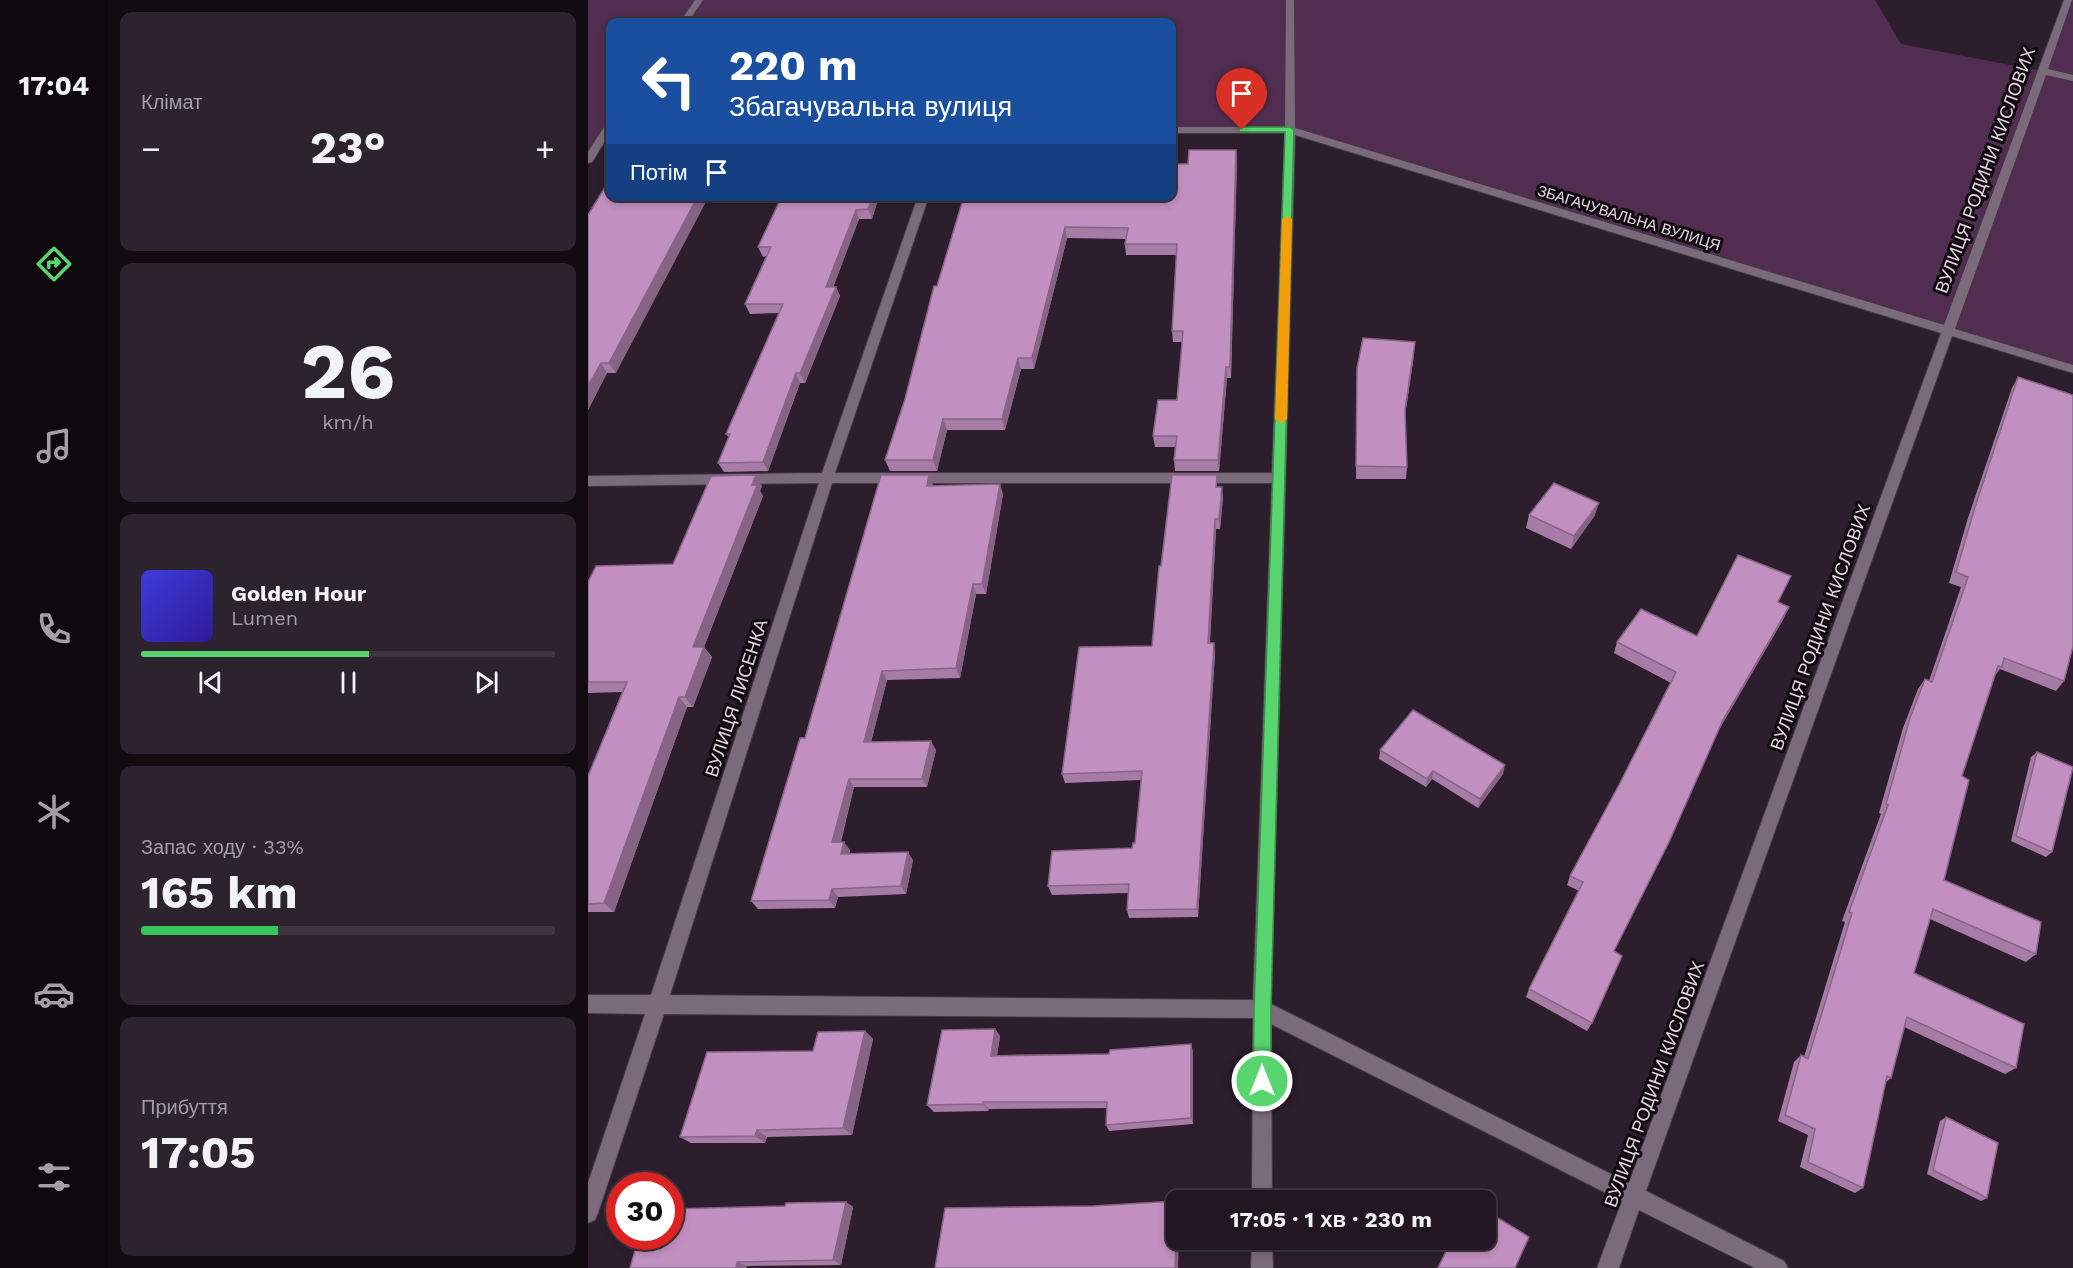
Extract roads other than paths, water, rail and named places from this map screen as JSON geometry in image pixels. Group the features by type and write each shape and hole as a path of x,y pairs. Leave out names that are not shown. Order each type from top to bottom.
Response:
{"street":[{"path":"687,18 699,0"},
{"path":"1262,1190 1262,1009 1290,130 1290,0"},
{"name":"ВУЛИЦЯ РОДИНИ КИСЛОВИХ","path":"1608,1268 2068,0"},
{"path":"2042,71 2073,78"},
{"name":"ЗБАГАЧУВАЛЬНА ВУЛИЦЯ","path":"1176,130 1290,130 2073,369"},
{"path":"588,160 606,134"},
{"name":"ВУЛИЦЯ ЛИСЕНКА","path":"588,1213 827,478 922,201"},
{"path":"588,481 827,478 1280,478"},
{"path":"588,1004 1262,1009 1777,1268"},
{"path":"1262,1250 1262,1268"}]}
